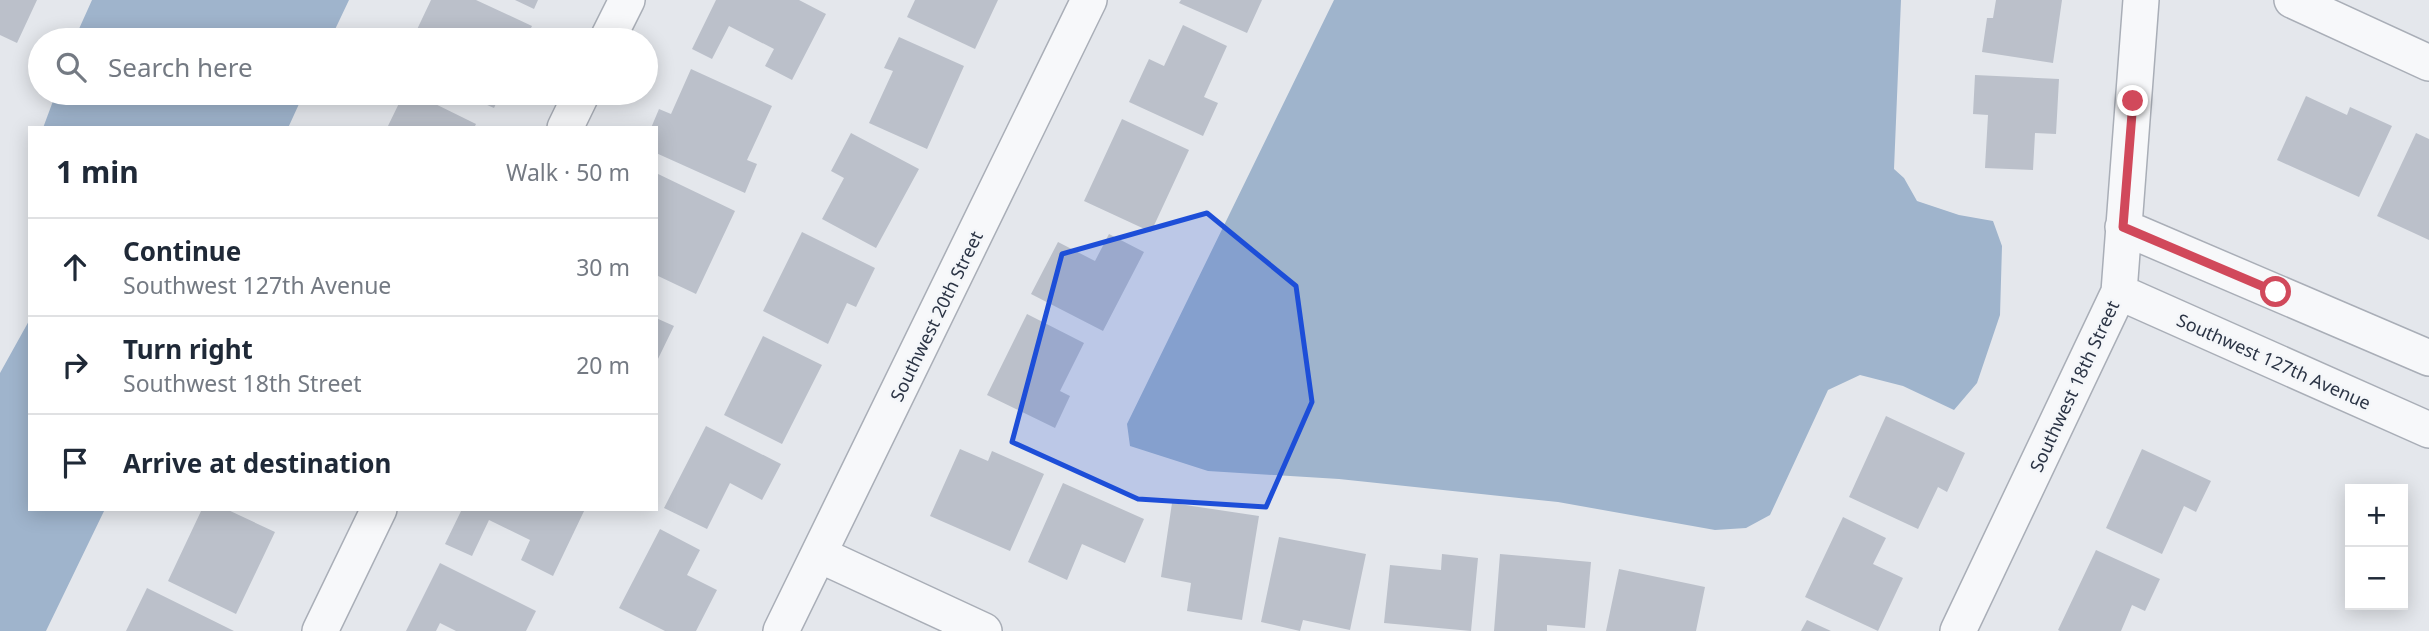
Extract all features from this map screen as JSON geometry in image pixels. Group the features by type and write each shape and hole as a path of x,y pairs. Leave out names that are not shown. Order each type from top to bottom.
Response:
{"street":[{"path":"613,28 627,0"},
{"name":"Southwest 20th Street","path":"781,631 1089,0"},
{"name":"Southwest 18th Street","path":"1958,631 2119,292 2141,0"},
{"path":"2292,0 2429,63"},
{"path":"566,126 576,105"},
{"path":"2123,227 2429,358"},
{"name":"Southwest 127th Avenue","path":"2119,292 2429,430"},
{"path":"320,631 378,511"},
{"path":"820,555 984,631"}],"highlighted area":[{"path":"1207,213 1296,286 1312,402 1266,507 1138,499 1012,442 1062,254"}],"water":[{"path":"92,0 349,0 336,28 79,28"},
{"path":"1334,0 1901,0 1894,169 1904,178 1917,201 1959,215 1993,221 2002,246 2000,315 1977,383 1954,410 1903,386 1860,375 1828,390 1770,515 1746,528 1715,530 1558,502 1339,479 1208,471 1130,446 1127,424"},
{"path":"52,105 299,105 289,126 44,126"},
{"path":"28,323 28,511 104,511 46,631 0,631 0,373"}],"building":[{"path":"0,0 37,0 17,43 0,35"},
{"path":"431,0 476,0 532,26 531,28 418,28"},
{"path":"515,0 538,0 534,9"},
{"path":"716,0 799,0 826,14 792,80 765,66 774,49 729,26 712,59 692,49"},
{"path":"915,0 998,0 975,49 907,17"},
{"path":"1181,0 1262,0 1247,33 1179,3"},
{"path":"1996,0 2062,0 2053,63 1982,52 1987,18 1993,18"},
{"path":"1183,25 1227,46 1204,97 1218,103 1203,136 1129,102 1149,59 1164,66"},
{"path":"899,37 964,66 927,149 869,123 893,71 884,68"},
{"path":"691,69 772,106 747,160 757,164 745,193 658,154 658,126 652,126 659,109 671,114"},
{"path":"1975,75 2059,79 2056,134 2035,133 2033,170 1985,168 1988,115 1973,114"},
{"path":"2306,96 2347,115 2350,107 2392,126 2359,197 2277,160"},
{"path":"398,105 437,105 476,124 475,126 388,126"},
{"path":"1122,119 1189,150 1151,232 1084,201"},
{"path":"851,133 919,169 876,248 822,219 844,178 831,171"},
{"path":"2416,133 2429,139 2429,240 2377,216"},
{"path":"658,174 735,211 696,294 658,276"},
{"path":"802,232 875,268 856,307 847,303 828,344 763,311"},
{"path":"1109,234 1144,252 1103,331 1031,294 1058,242 1095,261"},
{"path":"1027,314 1084,343 1060,391 1070,396 1055,428 987,395"},
{"path":"658,319 674,326 658,359"},
{"path":"763,336 822,365 782,444 724,415"},
{"path":"1886,416 1965,453 1947,492 1938,487 1918,529 1849,497"},
{"path":"706,426 781,464 762,500 730,483 707,529 664,508"},
{"path":"960,449 988,461 992,451 1044,474 1010,551 930,516"},
{"path":"2142,449 2211,481 2196,512 2184,506 2162,554 2106,528"},
{"path":"1063,483 1144,519 1125,563 1082,544 1067,580 1028,562"},
{"path":"1172,503 1259,516 1242,620 1187,611 1191,583 1161,577"},
{"path":"201,511 230,511 275,532 236,614 168,581"},
{"path":"461,511 584,511 553,576 521,560 530,540 489,520 472,556 445,544"},
{"path":"1843,517 1886,538 1873,564 1903,578 1878,631 1805,597"},
{"path":"660,529 700,550 687,575 717,590 696,631 665,631 619,608"},
{"path":"1279,537 1366,554 1350,630 1303,620 1300,631 1261,622"},
{"path":"2096,550 2160,579 2145,611 2132,605 2121,631 2060,631 2058,630"},
{"path":"1442,554 1478,558 1471,631 1384,623 1390,565 1441,570"},
{"path":"1500,554 1591,562 1585,628 1547,625 1547,631 1494,631"},
{"path":"440,563 536,611 526,631 456,631 440,623 436,631 406,631"},
{"path":"1619,569 1705,587 1696,631 1606,631"},
{"path":"147,588 234,631 126,631"},
{"path":"1807,620 1831,631 1801,631"}],"route":[{"path":"2133,101 2123,227 2276,292"}]}
